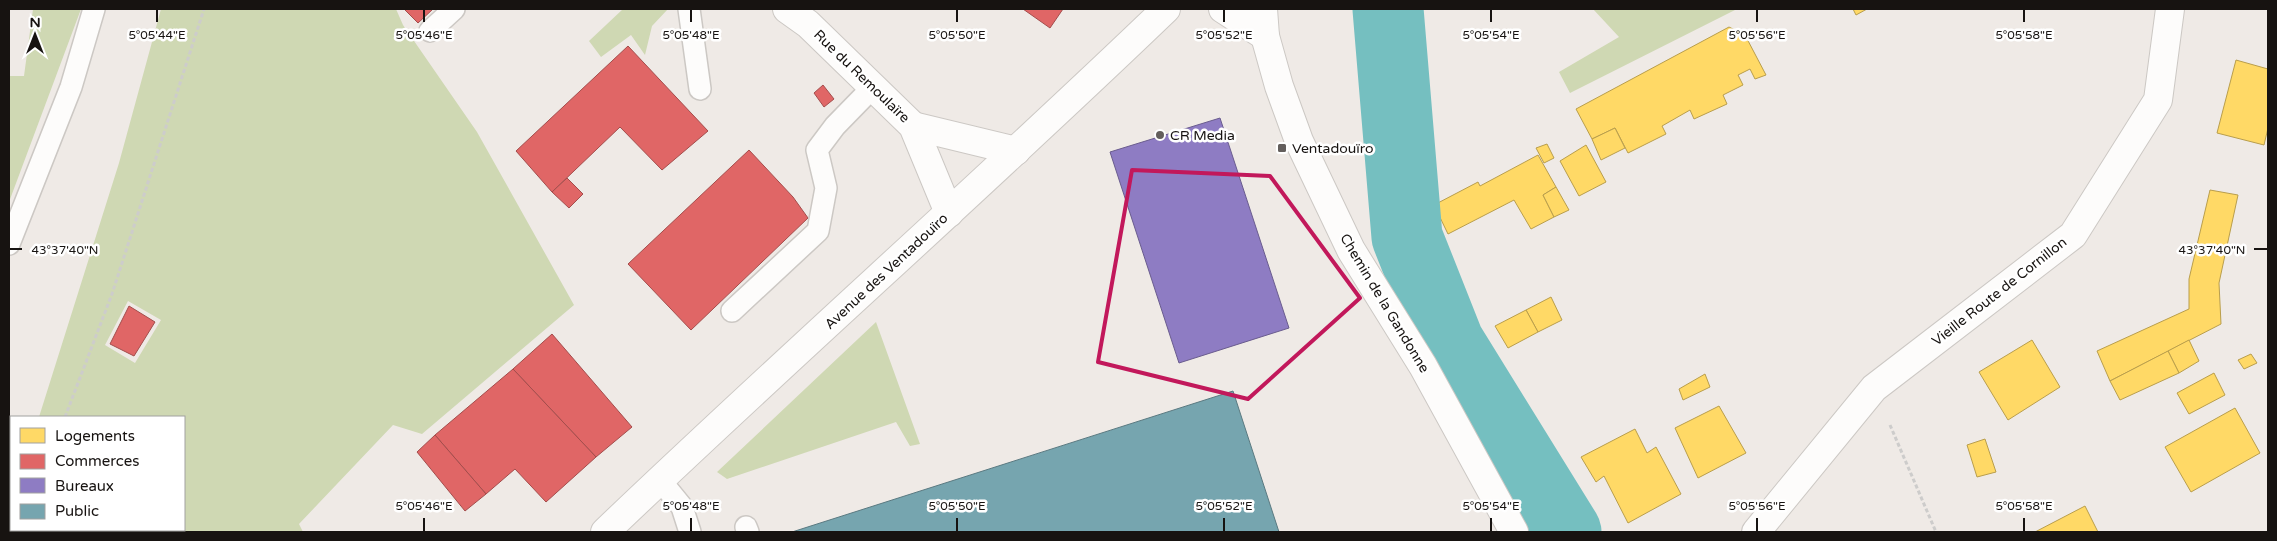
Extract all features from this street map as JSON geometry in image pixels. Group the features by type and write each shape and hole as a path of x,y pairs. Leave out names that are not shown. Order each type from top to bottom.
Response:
{"street":[{"name":"Rue du Remoulaïre","path":"787,9 808,24 874,86 913,126 949,213"},
{"name":"Avenue des Ventadouïro","path":"605,532 1016,151 1166,9"},
{"path":"1223,9 1265,36"},
{"name":"Chemin de la Gandonne","path":"1263,9 1265,36 1279,86 1299,141 1351,250 1423,366 1514,532"},
{"name":"Vieille Route de Cornillon","path":"1756,532 1874,388 2073,235 2158,100 2170,9"},
{"name":"Rue du Remoulaïre","path":"913,126 1016,151"}],"lane":[{"path":"9,244 71,86 94,9"},
{"path":"430,31 454,9"},
{"path":"689,9 700,88"},
{"path":"732,311 818,231 826,188 817,150 835,126 874,86"},
{"path":"660,480 682,507 690,532"}],"path":[{"path":"65,416 112,294 204,9"},
{"path":"1874,388 1936,532"}],"highlighted area":[{"path":"1132,170 1270,176 1360,298 1248,399 1098,362"}],"green space":[{"path":"33,9 81,9 9,202 9,76 24,76"},
{"path":"161,9 396,9 403,25 477,132 574,305 422,434 393,425 299,524 303,532 9,532 10,468 10,531 185,531 185,416 39,416 119,163","holes":["128,301 161,320 135,363 105,345"]},
{"path":"623,9 668,9 652,26 645,55 631,35 601,57 589,41"},
{"path":"1593,9 1737,9 1570,93 1559,72 1619,37"},
{"path":"876,322 920,444 910,446 896,422 727,479 717,472"}],"building: Logements":[{"path":"1853,9 1867,9 1856,15"},
{"path":"1729,27 1745,35 1766,75 1755,79 1750,69 1738,75 1743,85 1723,95 1727,104 1694,119 1690,110 1662,126 1666,134 1628,153 1615,128 1592,139 1576,109"},
{"path":"2236,60 2268,69 2268,128 2264,145 2217,133"},
{"path":"1615,128 1625,148 1601,160 1592,139"},
{"path":"1547,144 1554,158 1544,163 1536,148"},
{"path":"1586,145 1606,182 1579,196 1560,161"},
{"path":"1538,155 1556,187 1543,195 1554,217 1531,229 1514,200 1448,234 1434,205 1478,182 1480,186"},
{"path":"1556,187 1569,210 1554,217 1543,195"},
{"path":"2210,190 2238,195 2219,283 2221,324 2110,381 2097,351 2189,309 2189,279"},
{"path":"1551,297 1562,320 1538,332 1526,310"},
{"path":"1526,310 1538,332 1508,348 1495,326"},
{"path":"2032,340 2060,387 2008,420 1979,372"},
{"path":"2189,340 2199,361 2179,373 2168,351"},
{"path":"2168,351 2179,373 2120,400 2110,381"},
{"path":"2251,354 2257,363 2244,369 2238,360"},
{"path":"2214,373 2225,395 2189,414 2177,393"},
{"path":"1705,374 1710,387 1683,400 1679,389"},
{"path":"1719,406 1746,453 1698,478 1675,428"},
{"path":"2235,408 2260,453 2191,492 2165,447"},
{"path":"1635,429 1647,453 1656,447 1681,494 1628,523 1604,476 1596,482 1581,457"},
{"path":"1985,439 1996,472 1977,477 1967,445"},
{"path":"2085,506 2098,532 2035,532"}],"building: Commerces":[{"path":"404,9 433,9 418,23"},
{"path":"1023,9 1063,9 1050,28"},
{"path":"628,46 708,131 662,170 620,127 552,192 516,151"},
{"path":"823,85 834,99 824,107 814,93"},
{"path":"749,150 793,197 808,218 691,330 628,264"},
{"path":"567,178 583,194 569,208 552,192"},
{"path":"129,306 155,322 134,356 110,344"},
{"path":"552,334 632,427 596,457 513,369"},
{"path":"513,369 596,457 546,502 515,469 486,494 435,435"},
{"path":"435,435 486,494 465,511 417,452"}],"building: Bureaux":[{"path":"1220,118 1289,328 1179,363 1110,152"}],"building: Public":[{"path":"1233,391 1279,532 792,532"}],"waterway":[{"path":"1388,9 1407,237 1449,343 1566,532"}],"place":[{"name":"CR Media","path":"1160,135"},
{"name":"Ventadouïro","path":"1282,148"}]}
